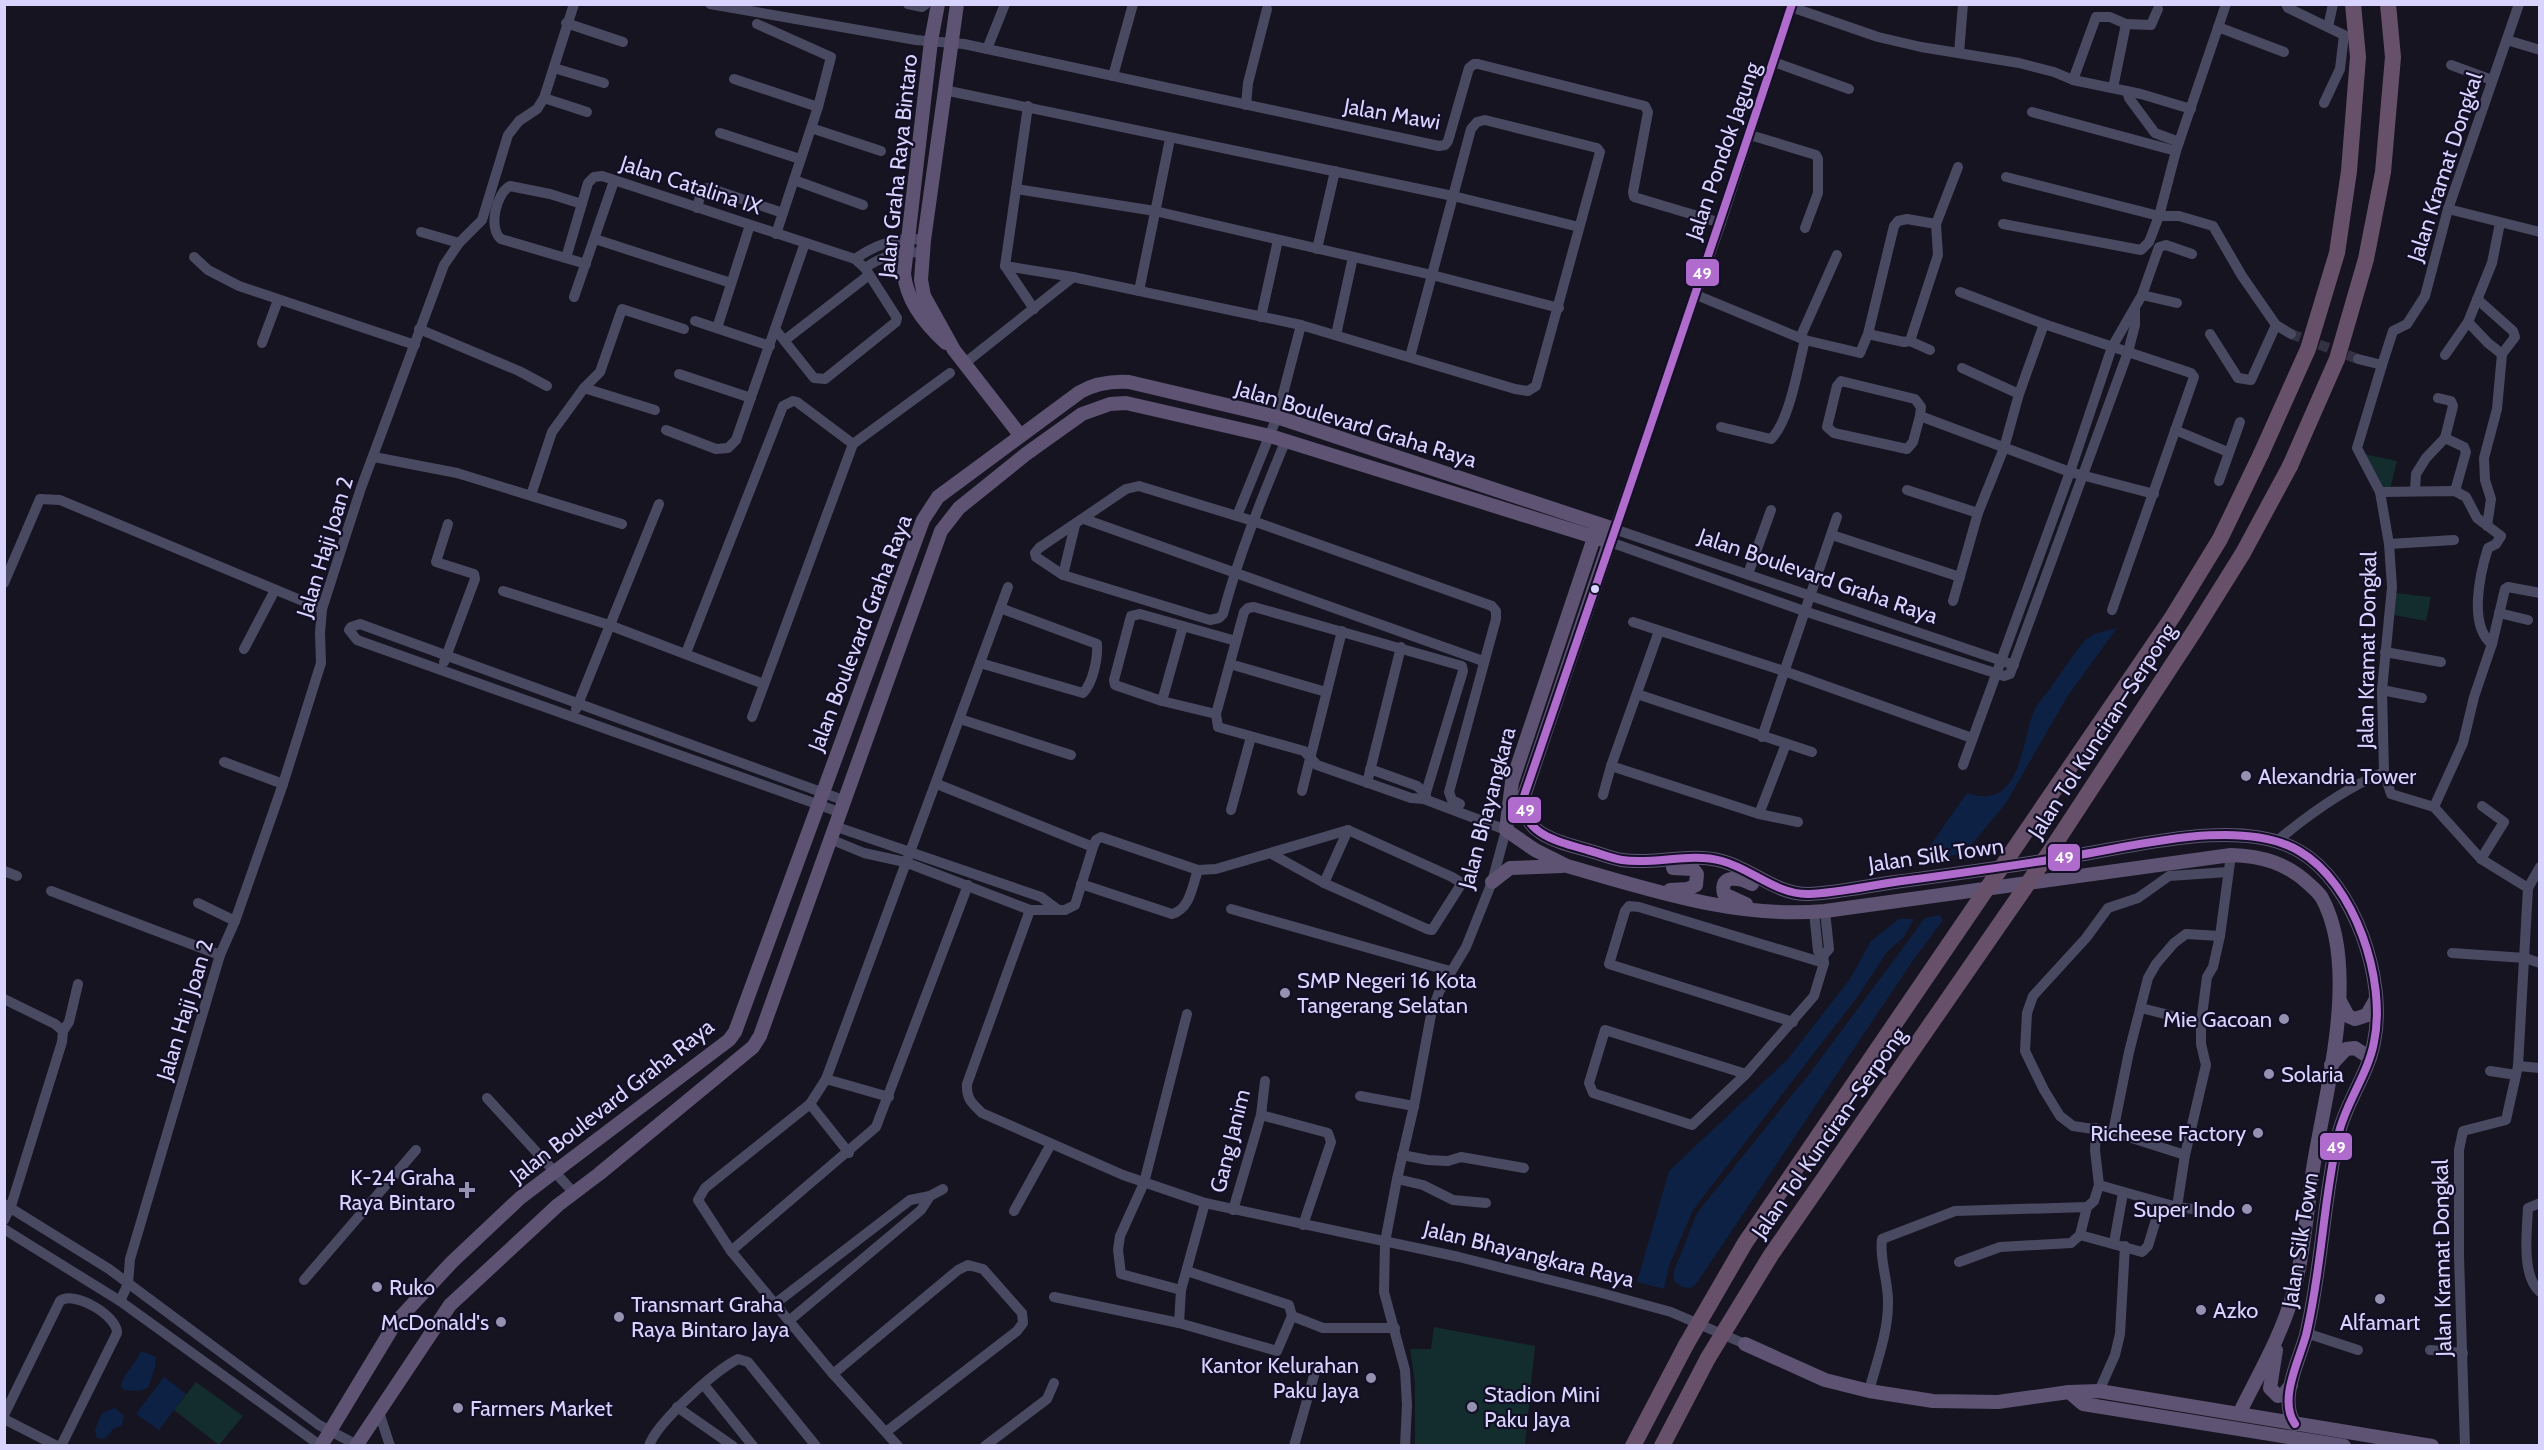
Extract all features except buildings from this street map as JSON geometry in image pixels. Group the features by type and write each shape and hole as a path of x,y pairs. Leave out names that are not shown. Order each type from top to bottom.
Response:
{"highway":[{"name":"Jalan Tol Kunciran–Serpong","path":"1633,1446 1686,1345 1745,1243 2173,616 2220,539 2308,349 2337,253 2349,171 2358,57 2353,4"},
{"name":"Jalan Tol Kunciran–Serpong","path":"1662,1446 1708,1358 1772,1255 2051,850 2243,553 2290,466 2337,359 2366,259 2383,172 2392,68 2388,4"}],"main road":[{"name":"Jalan Graha Raya Bintaro","path":"938,4 931,41 904,274 906,289 911,300 934,332 965,363 1020,435"},
{"name":"Jalan Graha Raya Bintaro","path":"954,350 924,296 921,280 923,246 944,90 957,44 957,4"},
{"name":"Jalan Boulevard Graha Raya","path":"321,1446 396,1322 452,1262 520,1198 729,1040 735,1032 923,520 938,497 1080,392 1103,383 1129,382 1277,417 1612,535"},
{"name":"Jalan Boulevard Graha Raya","path":"356,1445 450,1305 499,1258 574,1193 753,1047 760,1036 941,531 959,508 1026,454 1082,414 1110,404 1126,403 1270,436 1597,530"},
{"name":"Jalan Bhayangkara","path":"1506,830 1512,782 1597,530"},
{"name":"Jalan Bhayangkara","path":"1524,813 1524,796 1612,535"},
{"name":"Jalan Silk Town","path":"1524,813 1536,829 1548,838 1621,860 1654,861 1700,858 1723,861 1782,889 1807,894 2031,863 2197,836 2239,835 2277,841 2297,849 2313,860 2340,889 2354,912 2365,946 2376,999 2377,1027 2370,1058 2338,1133 2306,1333 2289,1397 2288,1414 2295,1424"},
{"name":"Jalan Silk Town","path":"1506,830 1535,850 1567,866 1657,891 1731,908 1768,912 1819,911 2231,855 2255,856 2278,863 2300,875 2322,896 2337,939 2340,1001 2303,1245 2293,1295 2280,1334 2239,1414"},
{"path":"1654,861 1676,869 1689,867 1697,874 1696,885 1688,889 1657,891"},
{"path":"1492,882 1510,868 1567,866"},
{"path":"1768,912 1724,894 1722,887 1724,882 1739,877 1761,888 1782,889"},
{"path":"2340,1001 2348,1016 2355,1019 2367,1015 2376,999"},
{"path":"2331,1065 2346,1049 2355,1048 2370,1058"},
{"path":"2280,1334 2270,1388 2278,1396 2283,1395 2292,1384"},
{"name":"Jalan Bhayangkara Raya","path":"1745,1344 1825,1380 1869,1391 1933,1401 1998,1402 2069,1392 2099,1391 2432,1446"},
{"path":"2254,1382 2256,1403 2263,1418 2278,1435"},
{"path":"2069,1392 2083,1404 2344,1446"}],"street":[{"name":"Jalan Haji Joan 2","path":"120,1301 128,1284 130,1259 220,955 236,921 321,663 322,609 374,457 444,266 459,243 475,230 482,220 508,135 519,122 537,109 544,98 566,23 574,4"},
{"name":"Jalan Mawi","path":"710,4 779,10 931,41 987,49 1439,146 1445,145 1448,141 1469,66 1476,64 1490,67 1645,106 1648,112 1634,197 1721,223"},
{"path":"908,4 922,7 926,4"},
{"path":"987,49 1005,4"},
{"path":"1113,76 1133,4"},
{"path":"1959,52 1963,4"},
{"path":"2002,224 2141,250 2149,242 2159,216 2177,146 2226,4"},
{"path":"2286,4 2288,9 2344,35 2340,69 2324,103"},
{"path":"2328,27 2332,4"},
{"name":"Jalan Kramat Dongkal","path":"2434,807 2391,794 2384,772 2382,690 2391,587 2389,544 2380,492 2357,448 2393,331 2407,324 2425,296 2448,209 2519,4"},
{"path":"1791,6 1878,37 1921,47 2019,63 2054,72 2073,80 2127,91 2191,109"},
{"name":"Jalan Pondok Jagung","path":"1612,535 1694,294 1721,223 1791,6"},
{"path":"1246,105 1248,83 1267,9"},
{"path":"2073,80 2096,17 2110,17 2126,24 2151,25 2158,9"},
{"path":"566,23 622,42"},
{"path":"757,24 831,57 818,107 776,234"},
{"path":"2113,88 2126,24"},
{"path":"2218,27 2284,52"},
{"path":"2507,40 2540,50"},
{"path":"1774,62 1849,89"},
{"path":"2451,65 2492,80"},
{"path":"554,68 604,83"},
{"path":"734,80 818,107"},
{"path":"944,90 1028,106 1170,139 1453,196 1580,227"},
{"path":"2127,91 2128,98 2155,132 2177,146"},
{"path":"544,98 587,112"},
{"path":"1028,106 1005,267 1034,309"},
{"path":"2032,112 2177,146"},
{"path":"1005,267 1073,277 1336,334 1410,357 1515,389 1528,391 1536,386 1559,308 1600,152 1597,148 1485,120 1477,122 1471,129 1410,357"},
{"path":"811,128 881,152"},
{"path":"720,133 801,159"},
{"path":"1750,135 1816,155 1818,193 1805,228"},
{"path":"1138,291 1170,139"},
{"path":"1910,341 1938,255 1936,224 1958,167"},
{"path":"1317,249 1335,171"},
{"name":"Jalan Catalina IX","path":"582,204 588,183 594,177 602,176 855,259"},
{"path":"2006,177 2159,216 2179,216 2213,226 2242,276 2276,325 2291,334"},
{"path":"794,180 863,205"},
{"path":"574,297 614,181"},
{"path":"566,258 582,204 514,186 503,190 495,226 498,237 566,258 586,264"},
{"path":"697,208 702,189 709,188 783,213"},
{"path":"1016,189 1155,211 1432,275 1559,308"},
{"path":"2448,209 2540,232"},
{"path":"1694,294 1803,339 1857,353 1862,351 1868,334 1894,226 1898,221 1907,219 1936,224"},
{"path":"2445,355 2468,322 2492,263 2500,223"},
{"path":"717,328 750,225"},
{"path":"421,232 459,243"},
{"path":"595,239 731,283"},
{"path":"1261,317 1278,240"},
{"path":"666,430 716,449 728,448 736,440 805,243"},
{"path":"776,329 814,378 825,379 896,322 897,317 867,272 855,259 870,248 908,244 923,246"},
{"path":"785,340 867,272 878,259 908,244"},
{"path":"1963,765 2070,472 2112,347 2142,295 2159,247 2166,245 2192,254"},
{"path":"1720,427 1771,439 1777,433 1786,410 1803,339 1837,255"},
{"path":"194,257 208,270 223,279 278,300 415,345"},
{"path":"1336,334 1353,257"},
{"path":"965,363 1073,277"},
{"path":"1960,292 2044,324 2193,374 2195,381 2175,430 2112,610"},
{"path":"2142,295 2176,303"},
{"path":"2477,299 2515,334 2502,354 2497,409 2484,458 2485,480 2491,499 2487,526"},
{"path":"262,343 278,300"},
{"path":"1995,673 2004,676 2010,674 2014,665 2128,352 2135,325 2135,308"},
{"path":"531,495 552,432 600,372 622,309 684,329"},
{"path":"695,321 770,346"},
{"path":"2468,322 2502,354"},
{"path":"1953,601 1978,513 2004,448 2019,394 2044,324"},
{"path":"2210,334 2238,378 2251,380 2276,325"},
{"path":"1237,516 1277,417 1301,326"},
{"path":"419,329 519,370 547,386"},
{"path":"1868,334 1904,342 1910,341 1930,350"},
{"path":"2358,359 2382,365"},
{"path":"1962,368 2019,394"},
{"path":"752,717 854,444 950,373"},
{"path":"679,374 751,398"},
{"path":"1841,381 1915,399 1921,407 1920,416 1913,442 1907,449 1834,433 1827,427 1837,386 1841,381"},
{"path":"585,388 655,410"},
{"path":"2415,490 2416,474 2426,458 2445,438 2453,404 2451,401 2438,398"},
{"path":"686,653 783,406 793,401 797,402 854,444"},
{"path":"1920,416 2084,477 2154,495"},
{"path":"2219,481 2240,422"},
{"path":"2175,430 2228,452"},
{"path":"2445,438 2464,447 2466,452 2455,491"},
{"path":"1285,441 1253,521 1234,572 1223,614 1219,618 1210,620 1063,575 1036,557 1035,553 1039,548 1126,489 1138,486 1253,521 1492,606 1497,612 1496,618 1449,792 1452,800 1460,804"},
{"path":"374,457 457,473 622,524"},
{"path":"1907,490 1978,513"},
{"path":"2380,492 2455,491 2466,496 2475,516 2502,538 2488,548 2481,572 2479,625 2486,639 2492,644"},
{"path":"4,583 40,499 60,500 322,609"},
{"path":"573,718 659,504"},
{"path":"1748,574 1771,510"},
{"path":"1597,530 1619,514"},
{"path":"1762,737 1837,517"},
{"path":"1079,522 1234,572 1483,661"},
{"path":"1063,575 1079,522"},
{"path":"441,670 475,579 474,574 436,562 448,524"},
{"name":"Jalan Boulevard Graha Raya","path":"1612,535 1748,574 2014,665"},
{"name":"Jalan Boulevard Graha Raya","path":"1612,535 1804,610 1995,673"},
{"path":"1832,535 1960,577"},
{"path":"2389,544 2454,540"},
{"path":"898,1446 833,1374 731,1251 698,1200 705,1188 810,1104 826,1079 1008,587"},
{"path":"2540,593 2508,587 2505,590 2463,743 2434,807 2481,860 2528,888 2540,867"},
{"path":"244,649 275,590"},
{"path":"503,591 609,625 764,684"},
{"path":"980,663 1083,693 1088,688 1098,654 1097,644 1000,608"},
{"path":"1248,608 1342,631 1462,666 1463,671 1425,796 1411,798 1396,793 1317,765 1304,751 1218,727 1216,714 1236,641 1248,608"},
{"path":"2499,613 2528,620"},
{"path":"1216,714 1162,701 1115,685 1114,680 1131,616 1140,614 1236,641"},
{"path":"1633,622 1784,671 1972,738"},
{"path":"820,800 577,704 360,624 349,630 354,639 573,718 820,800 841,806"},
{"path":"1162,701 1183,626"},
{"path":"1302,791 1342,631"},
{"path":"1604,795 1611,766 1659,631"},
{"path":"1367,783 1401,647"},
{"path":"2385,652 2441,662"},
{"path":"1230,664 1326,692"},
{"path":"2382,690 2422,698"},
{"path":"1637,694 1812,752"},
{"path":"960,719 1071,755"},
{"path":"1231,810 1251,737"},
{"path":"1759,814 1786,744"},
{"path":"224,762 283,784"},
{"path":"1611,766 1759,814 1798,822"},
{"path":"1370,769 1417,786 1425,796 1506,830"},
{"path":"2277,841 2329,804 2370,778 2384,772"},
{"path":"1396,793 1400,779"},
{"path":"937,784 1093,847"},
{"path":"2481,860 2504,822 2482,806"},
{"path":"907,857 1030,910 1065,910 1075,905 1093,847 1096,840 1101,837 1198,870 1216,869 1270,853 1348,830 1452,877 1460,882 1460,886 1432,930 1422,928 1324,883 1270,853"},
{"path":"1324,883 1348,830"},
{"name":"Jalan Bhayangkara","path":"1405,1446 1407,1405 1405,1370 1384,1292 1385,1242 1431,1015 1439,992 1466,947 1492,882 1506,830"},
{"path":"832,833 1041,897 1057,909"},
{"path":"2177,1207 2206,1065 2201,1044 2201,1023 2207,976 2214,967 2220,936 2231,855"},
{"path":"1081,884 1172,914 1180,912 1187,904 1198,870"},
{"path":"4,871 17,876"},
{"path":"2186,1155 2113,1132 2073,1126 2060,1116 2025,1051 2027,1013 2033,996 2086,938 2108,908 2138,898 2169,876 2228,872"},
{"path":"731,1251 876,1127 968,885"},
{"name":"Jalan Kramat Dongkal","path":"2465,1446 2459,1256 2459,1150 2463,1131 2506,1120 2517,1070 2534,959 2528,888"},
{"path":"51,891 220,955"},
{"path":"198,903 236,921"},
{"path":"1793,1022 1609,964 1624,911 1629,906 1639,907 1823,960"},
{"path":"1231,909 1450,971"},
{"name":"Jalan Bhayangkara Raya","path":"1030,910 967,1084 970,1102 982,1113 1144,1183 1205,1203 1459,1257 1671,1312 1745,1344"},
{"path":"1746,1074 1605,1030 1588,1083 1593,1093 1692,1125 1746,1074 1814,996 1823,960 1829,950 1819,911"},
{"path":"2113,1132 2129,1052 2148,978 2156,964 2174,943 2186,934 2220,936"},
{"path":"2451,954 2534,959"},
{"path":"4,1220 49,1084 63,1031 69,1022 78,984"},
{"path":"4,999 55,1024 63,1031"},
{"path":"2141,1008 2201,1023"},
{"path":"1181,1290 1121,1274 1118,1250 1120,1236 1144,1183 1187,1014"},
{"path":"2490,1071 2540,1068"},
{"path":"826,1079 889,1097"},
{"name":"Gang Janim","path":"1233,1210 1260,1115 1265,1081"},
{"path":"1360,1096 1414,1106"},
{"path":"487,1098 574,1193"},
{"path":"810,1104 849,1152"},
{"path":"1260,1115 1328,1133 1331,1137 1303,1225"},
{"path":"1959,1262 2000,1247 2071,1243 2080,1235 2087,1207 2094,1201 2099,1185 2095,1150 2096,1128"},
{"path":"1014,1211 1051,1144"},
{"path":"304,1280 416,1150"},
{"path":"1402,1155 1448,1161 1461,1157 1524,1168"},
{"path":"1397,1179 1423,1185 1453,1200 1486,1203"},
{"path":"2099,1185 2161,1203 2193,1209"},
{"path":"776,1303 910,1200 930,1196 943,1189"},
{"path":"2114,1243 2123,1193"},
{"path":"790,1320 921,1210 930,1196"},
{"path":"1179,1323 1181,1290 1205,1203"},
{"path":"2080,1235 2142,1252 2145,1250 2161,1203"},
{"path":"2538,1291 2530,1280 2526,1250 2528,1208 2540,1203"},
{"path":"8,1205 109,1269 319,1425 356,1445"},
{"path":"1869,1391 1888,1304 1881,1248 1882,1239 1955,1211 2087,1207"},
{"path":"4,1229 120,1301 321,1446"},
{"path":"2099,1391 2115,1355 2120,1334 2125,1246"},
{"path":"833,1374 958,1270 968,1265 983,1269 1022,1313 1023,1323 1017,1331 886,1432"},
{"path":"1054,1297 1179,1323 1277,1351 1292,1316 1289,1305 1187,1271"},
{"path":"57,1446 4,1417 60,1301 66,1297 73,1297 96,1308 114,1322 117,1333 62,1446"},
{"path":"1292,1316 1323,1328 1395,1328"},
{"path":"2306,1333 2358,1350"},
{"path":"2430,1350 2463,1353"},
{"path":"649,1446 677,1407 726,1364 738,1359 748,1362 816,1446"},
{"path":"1294,1446 1317,1365"},
{"path":"985,1446 1047,1399 1054,1383"},
{"path":"704,1385 753,1446"},
{"path":"677,1407 733,1446"},
{"path":"379,1412 390,1446"}],"green space":[{"path":"2364,454 2397,461 2390,489 2382,489"},
{"path":"2396,593 2431,597 2426,621 2394,615"},
{"name":"Stadion Mini Paku Jaya","path":"1434,1327 1535,1346 1525,1445 1415,1445 1415,1383 1410,1349 1431,1349"},
{"path":"196,1382 243,1416 219,1445 174,1410"}],"water":[{"path":"2117,628 2067,697 2006,803 1967,850 1956,855 1920,860 1967,793 1985,796 1999,792 2009,783 2022,755 2030,723 2038,704 2084,641 2094,634"},
{"path":"1940,915 1943,920 1912,962 1696,1284 1691,1288 1682,1287 1674,1281 1674,1271 1697,1213 1813,1069 1925,918"},
{"path":"1899,919 1914,919 1903,938 1887,952 1858,996 1693,1210 1669,1266 1664,1289 1637,1282 1669,1171 1787,1060 1850,979 1871,941"},
{"path":"141,1351 156,1357 148,1388 139,1391 124,1390 121,1386 123,1381"},
{"path":"164,1377 186,1394 159,1430 136,1414"},
{"path":"115,1408 124,1416 122,1425 113,1429 105,1439 97,1438 95,1430 102,1413"}],"tunnel":[{"path":"2291,334 2358,359"}],"transit line":[{"name":"49","path":"1792,4 1524,796 1524,809 1534,828 1565,844 1622,860 1698,858 1722,861 1775,886 1809,894 2029,863 2157,841 2219,835 2248,836 2276,841 2299,851 2319,866 2351,909 2362,936 2371,963 2376,991 2377,1018 2371,1054 2338,1136 2316,1285 2306,1335 2289,1392 2290,1414 2295,1424"}],"place":[{"name":"Alexandria Tower","path":"2246,776"},
{"name":"SMP Negeri 16 Kota Tangerang Selatan","path":"1285,993"},
{"name":"Mie Gacoan","path":"2284,1019"},
{"name":"Solaria","path":"2269,1074"},
{"name":"Richeese Factory","path":"2258,1133"},
{"name":"K-24 Graha Raya Bintaro","path":"467,1190"},
{"name":"Super Indo","path":"2247,1209"},
{"name":"Ruko","path":"377,1287"},
{"name":"Alfamart","path":"2380,1299"},
{"name":"Azko","path":"2201,1310"},
{"name":"Transmart Graha Raya Bintaro Jaya","path":"619,1317"},
{"name":"McDonald's","path":"501,1322"},
{"name":"Kantor Kelurahan Paku Jaya","path":"1371,1378"},
{"name":"Stadion Mini Paku Jaya","path":"1472,1407"},
{"name":"Farmers Market","path":"458,1408"}]}
